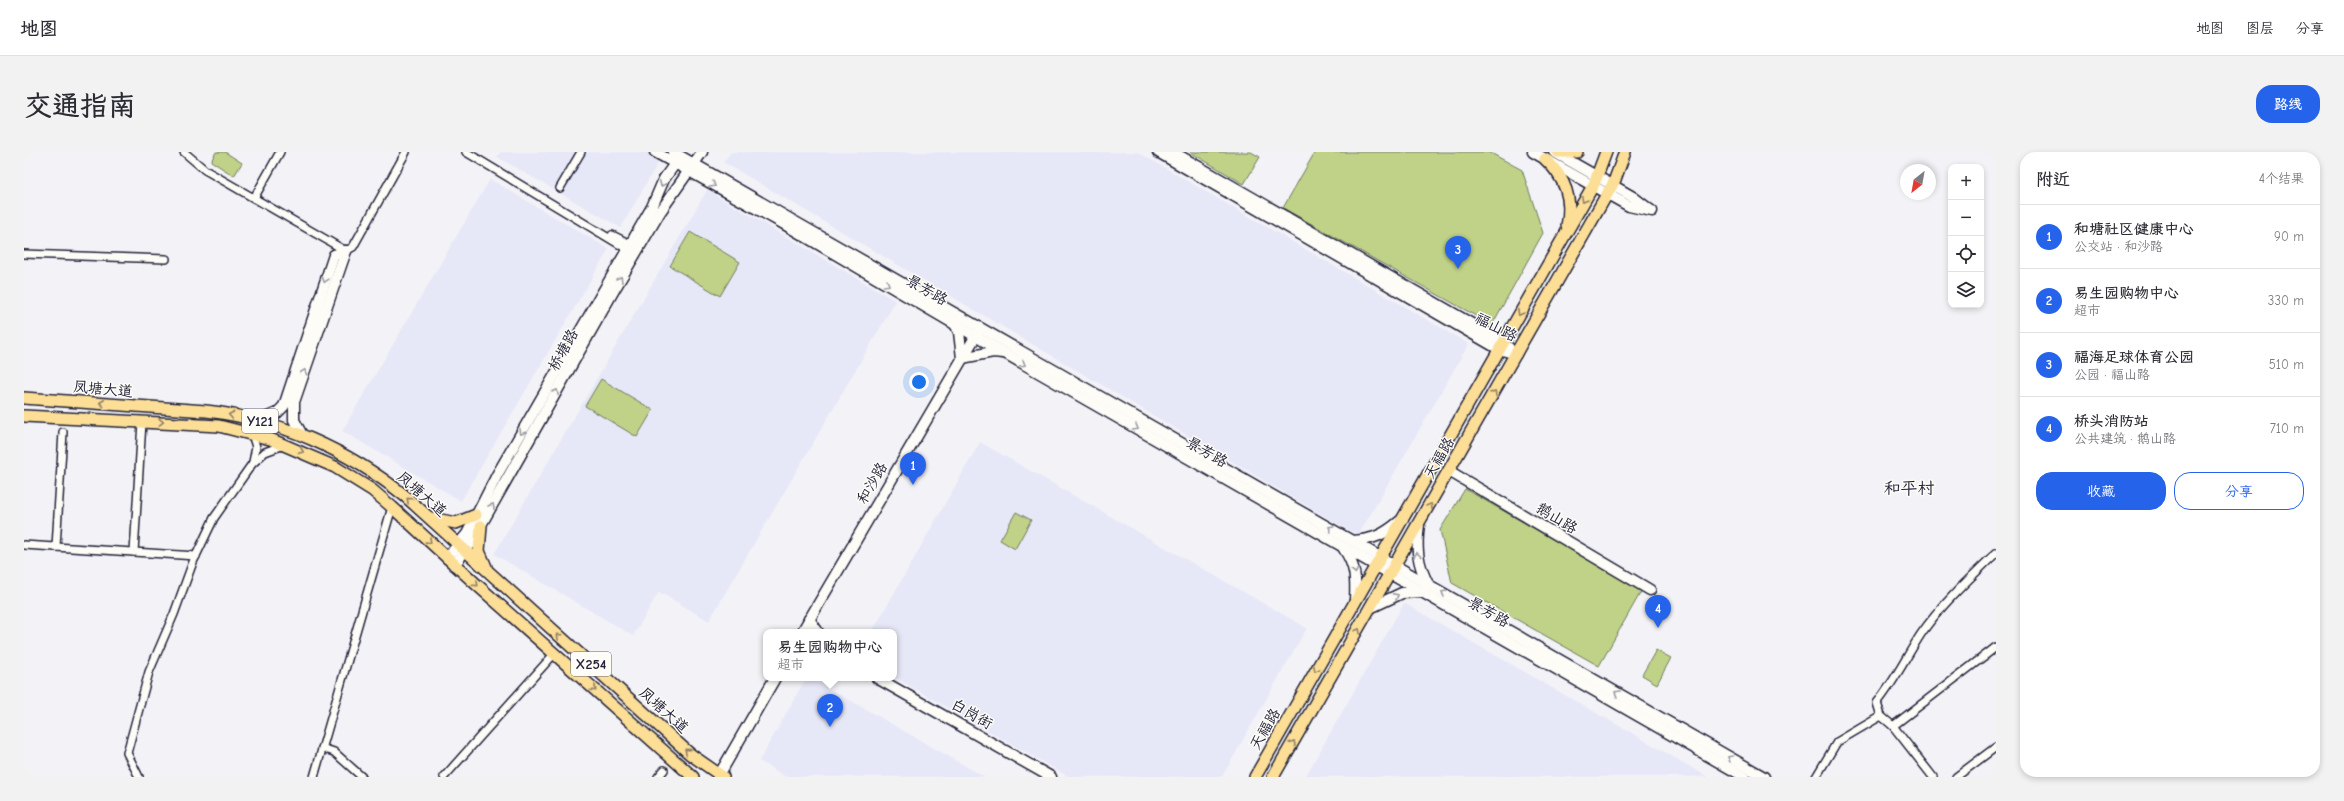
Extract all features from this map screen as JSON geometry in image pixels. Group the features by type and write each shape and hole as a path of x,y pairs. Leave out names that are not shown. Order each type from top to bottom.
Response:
{"main road":[{"path":"1558,152 1576,152"},
{"name":"天福路","path":"1255,777 1562,240 1595,181 1606,152"},
{"name":"天福路","path":"1273,777 1419,524 1609,189 1625,152"},
{"path":"1549,155 1561,176 1569,201 1569,215 1562,240"},
{"name":"凤塘大道","path":"24,398 206,411 259,421 302,435 341,453 375,474 427,516 690,754 719,776"},
{"path":"46,400 46,417"},
{"name":"凤塘大道","path":"24,416 200,424 252,433 316,457 354,477 392,507 554,654 693,777"},
{"path":"427,516 440,521 456,523 476,515"},
{"path":"481,526 479,552 489,573"},
{"name":"X254","path":"673,759 682,777"}],"street":[{"path":"184,152 205,170 346,251"},
{"path":"254,198 280,152"},
{"path":"302,435 294,420 294,402 349,242 358,235 406,152"},
{"path":"466,152 589,227 629,247"},
{"path":"560,188 581,152"},
{"name":"景芳路","path":"655,152 678,156 691,167 955,324 977,332 1005,353 1342,545 1378,560"},
{"name":"桥塘路","path":"451,561 481,526 614,290 691,167 702,152"},
{"name":"福山路","path":"1158,152 1501,345"},
{"name":"福山路","path":"1173,152 1516,354"},
{"path":"1533,152 1549,155 1609,189"},
{"name":"桥塘路","path":"462,548 476,515 652,207 664,179 678,156"},
{"name":"景芳路","path":"691,167 977,332 1353,541 1378,560 1745,777"},
{"path":"259,421 277,413 284,406 334,255 346,251"},
{"path":"24,254 166,259"},
{"path":"955,324 959,332 962,358 993,352 1005,353"},
{"name":"和沙路","path":"804,629 977,332"},
{"path":"134,552 142,422"},
{"path":"56,547 64,432"},
{"path":"252,433 256,447 252,464"},
{"path":"139,777 127,753 149,672 196,556 214,518 252,464 265,452 286,445"},
{"name":"鹅山路","path":"1449,471 1650,590"},
{"path":"314,777 392,507"},
{"path":"1353,541 1373,539 1386,533 1400,521"},
{"path":"1370,608 1402,593 1426,588 1416,552 1419,524"},
{"path":"24,545 196,556"},
{"path":"1342,545 1352,561 1356,574 1355,601"},
{"path":"1933,777 1893,726 1881,716 1877,703 1892,685 1922,633 1971,577 1996,553"},
{"name":"景芳路","path":"1426,588 1764,777"},
{"path":"809,619 816,629"},
{"path":"1893,726 1996,647"},
{"path":"444,777 554,654"},
{"path":"719,776 773,681"},
{"name":"白岗街","path":"883,681 1051,777"},
{"path":"1816,777 1837,742 1881,716"},
{"path":"1956,777 1996,746"},
{"path":"322,748 334,752 362,777"},
{"path":"658,777 664,770"}],"shaded area":[{"path":"500,152 664,152 621,228 497,157"},
{"path":"731,152 1138,152 1469,344 1358,536 723,162"},
{"path":"490,179 609,249 461,501 342,431"},
{"path":"707,190 896,301 709,621 659,592 633,636 494,554"},
{"path":"980,442 1307,628 1222,777 1069,777 897,679 897,629 874,629"},
{"path":"1404,603 1644,740 1708,777 1305,777"},
{"path":"804,681 816,681 985,777 786,777 759,761"}],"green space":[{"path":"216,152 225,152 242,163 234,176 211,161"},
{"path":"1190,152 1251,152 1260,157 1244,184"},
{"path":"1315,152 1489,152 1522,170 1543,233 1492,325 1283,208"},
{"path":"690,232 740,262 720,296 670,266"},
{"path":"601,379 653,410 637,437 585,406"},
{"path":"1465,489 1642,590 1599,666 1452,583 1440,530"},
{"path":"1016,512 1031,520 1015,549 1000,540"},
{"path":"1656,650 1671,658 1657,684 1642,675"}],"place":[{"name":"福海足球体育公园","path":"1458,269"},
{"name":"和塘社区健康中心","path":"913,485"},
{"name":"桥头消防站","path":"1658,628"},
{"name":"易生园购物中心","path":"830,727"}],"district":[{"name":"和平村","path":"1909,488"}]}
